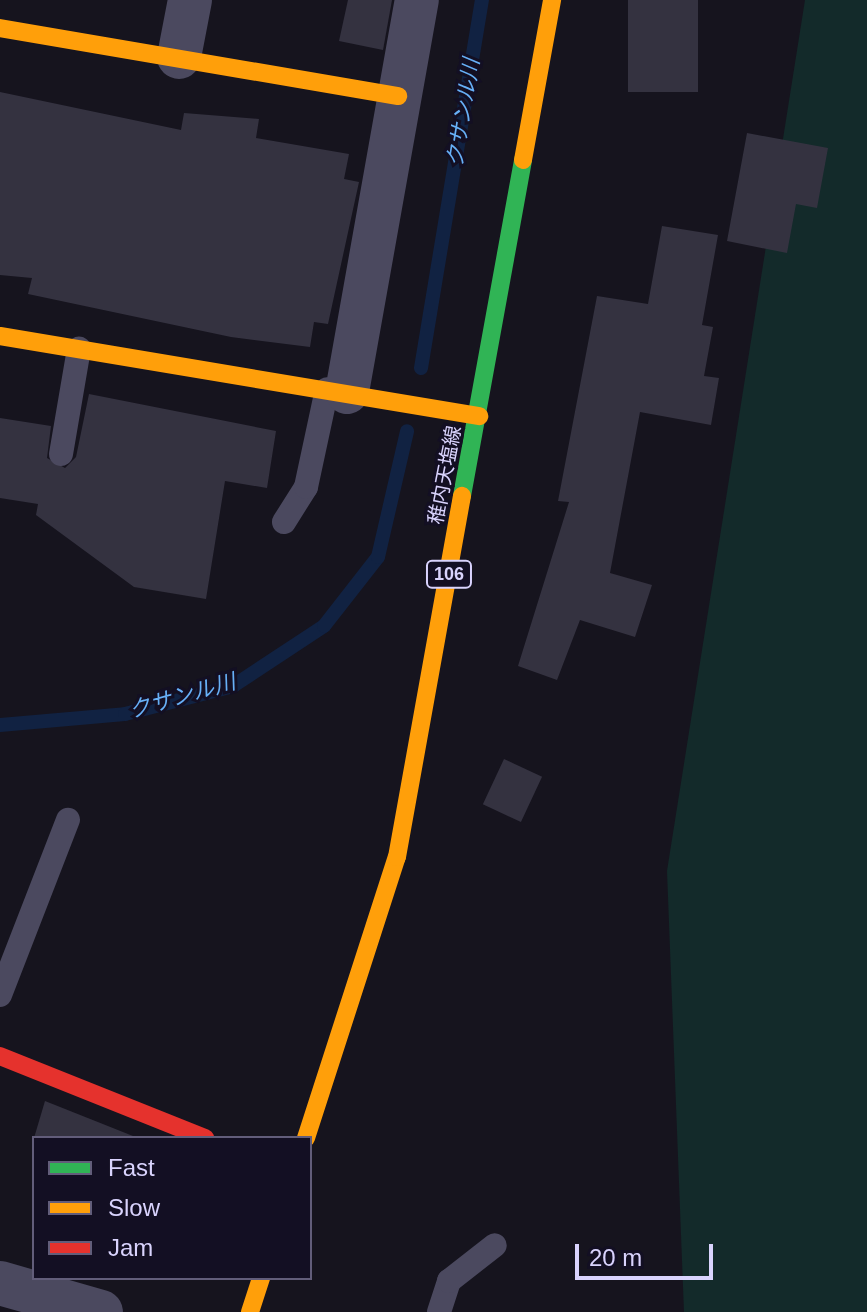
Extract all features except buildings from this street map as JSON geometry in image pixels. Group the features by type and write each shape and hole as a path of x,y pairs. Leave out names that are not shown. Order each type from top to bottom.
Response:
{"main road":[{"name":"稚内天塩線","path":"307,1136 397,857 552,0"},
{"path":"0,28 398,96"},
{"path":"0,336 479,416"},
{"path":"0,1056 200,1136"},
{"path":"250,1312 260,1280"}],"street":[{"path":"179,57 190,0"},
{"path":"337,390 417,0"},
{"path":"0,1283 101,1312"}],"lane":[{"path":"61,454 79,349"},
{"path":"284,522 306,487 337,390"},
{"path":"0,995 68,820"},
{"path":"439,1312 449,1281 495,1245"}],"green space":[{"path":"805,0 867,0 867,1312 684,1312 667,871"}],"waterway":[{"name":"クサンル川","path":"421,368 482,0"},
{"name":"クサンル川","path":"0,725 125,714 233,686 324,626 378,557 407,431"}],"traffic: fast":[{"path":"462,496 523,160"}],"traffic: slow":[{"path":"523,160 552,0"},
{"path":"0,28 398,96"},
{"path":"0,336 479,416"},
{"path":"307,1136 397,857 462,496"},
{"path":"250,1312 260,1280"}],"traffic: jam":[{"path":"0,1056 200,1136"}]}
